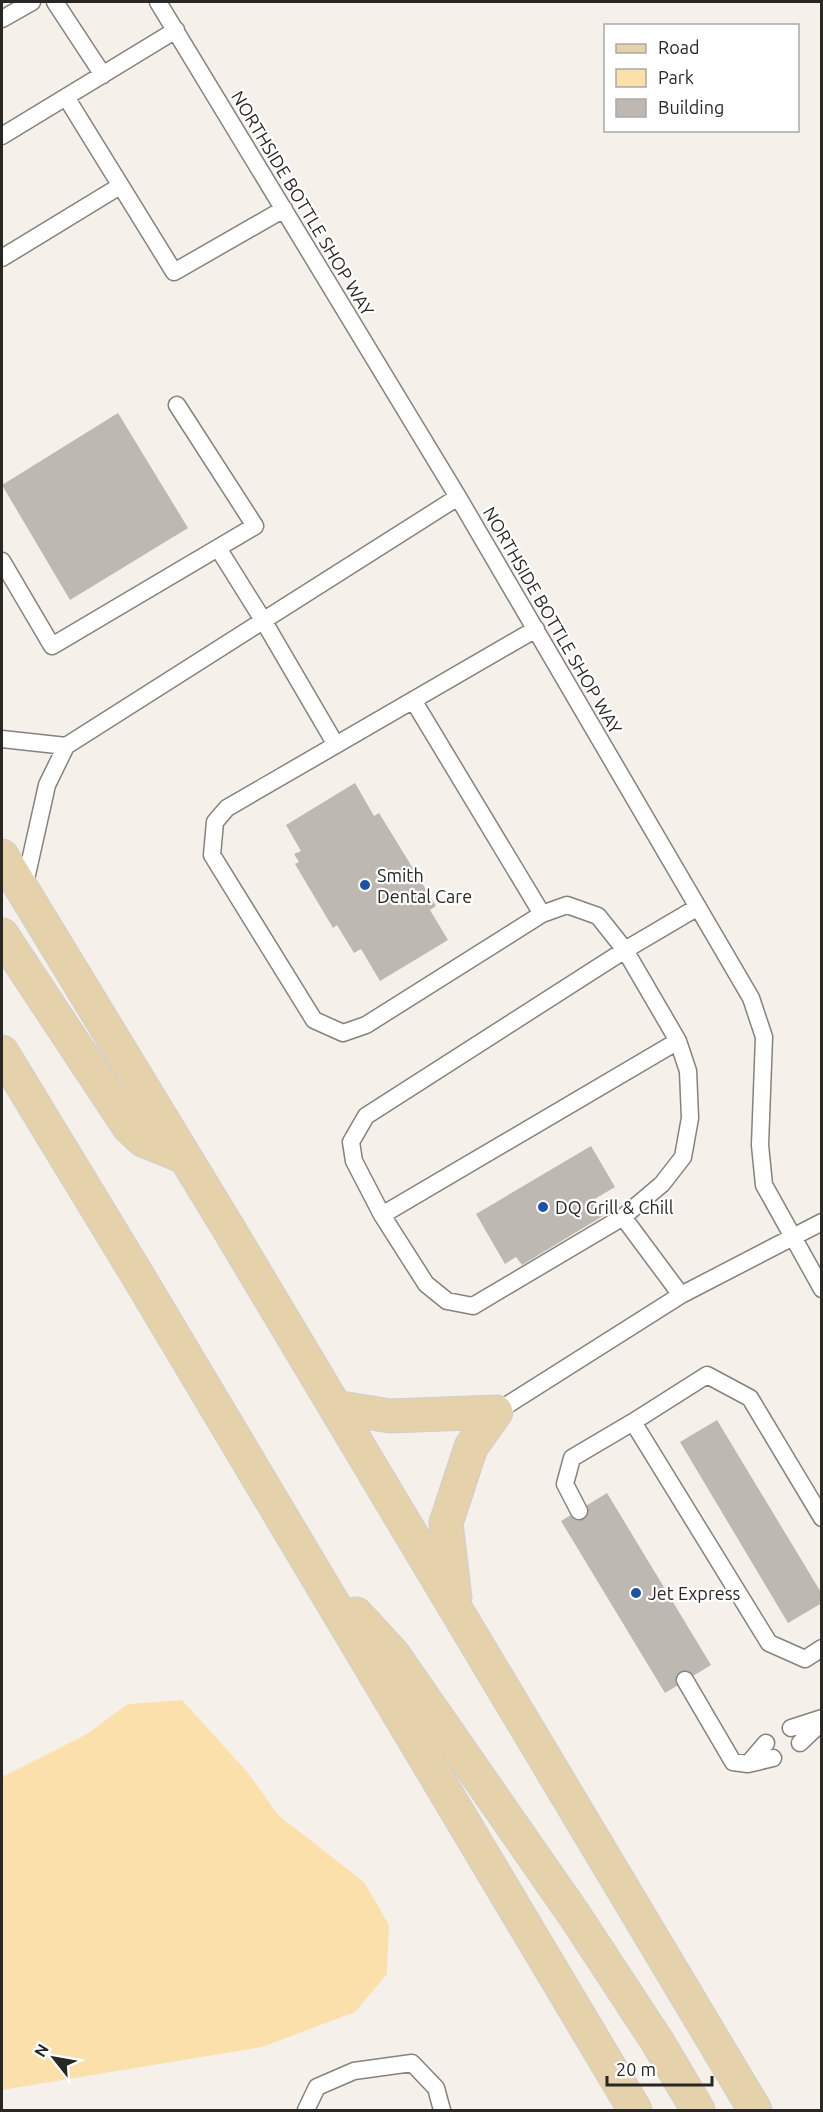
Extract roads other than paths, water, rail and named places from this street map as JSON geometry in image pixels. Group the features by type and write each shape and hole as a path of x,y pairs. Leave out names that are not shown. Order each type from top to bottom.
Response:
{"main road":[{"path":"2,856 335,1407 755,2110"},
{"path":"2,935 129,1127 143,1140 182,1156"},
{"path":"2,1052 635,2110"},
{"path":"335,1407 390,1416 496,1412"},
{"path":"457,1611 446,1522 471,1447 496,1412"},
{"path":"310,1565 393,1654 575,1916 657,2041 698,2110"}],"lane":[{"path":"2,19 32,2"},
{"path":"55,2 103,75"},
{"name":"NORTHSIDE BOTTLE SHOP WAY","path":"158,2 458,496 751,998 764,1037 760,1145 764,1185 822,1289"},
{"path":"2,136 176,30"},
{"path":"66,97 174,272 284,209"},
{"path":"2,258 120,186"},
{"path":"2,561 52,646 255,526 177,405"},
{"path":"23,892 47,785 66,746 458,496"},
{"path":"218,548 336,745"},
{"path":"536,629 227,808 215,822 212,855 314,1020 343,1034 366,1025 542,914 567,905 598,916 625,950 678,1041 688,1071 690,1118 683,1157 662,1184 623,1217 473,1306 447,1301 426,1284 382,1215 354,1161 351,1142 366,1116 625,950 698,907"},
{"path":"413,700 542,914"},
{"path":"2,739 66,746"},
{"path":"382,1215 678,1041"},
{"path":"623,1217 681,1294"},
{"path":"496,1412 681,1294 822,1222"},
{"path":"579,1510 565,1484 572,1458 707,1375 750,1398 822,1518"},
{"path":"633,1422 769,1643 805,1659 822,1648"},
{"path":"685,1680 733,1762 748,1764 769,1750"},
{"path":"791,1728 822,1720"},
{"path":"800,1743 822,1720"},
{"path":"306,2110 317,2087 354,2071 412,2063 436,2088 442,2110"}],"place":[{"name":"Smith Dental Care","path":"365,885"},
{"name":"DQ Grill & Chill","path":"543,1207"},
{"name":"Jet Express","path":"636,1593"}]}
